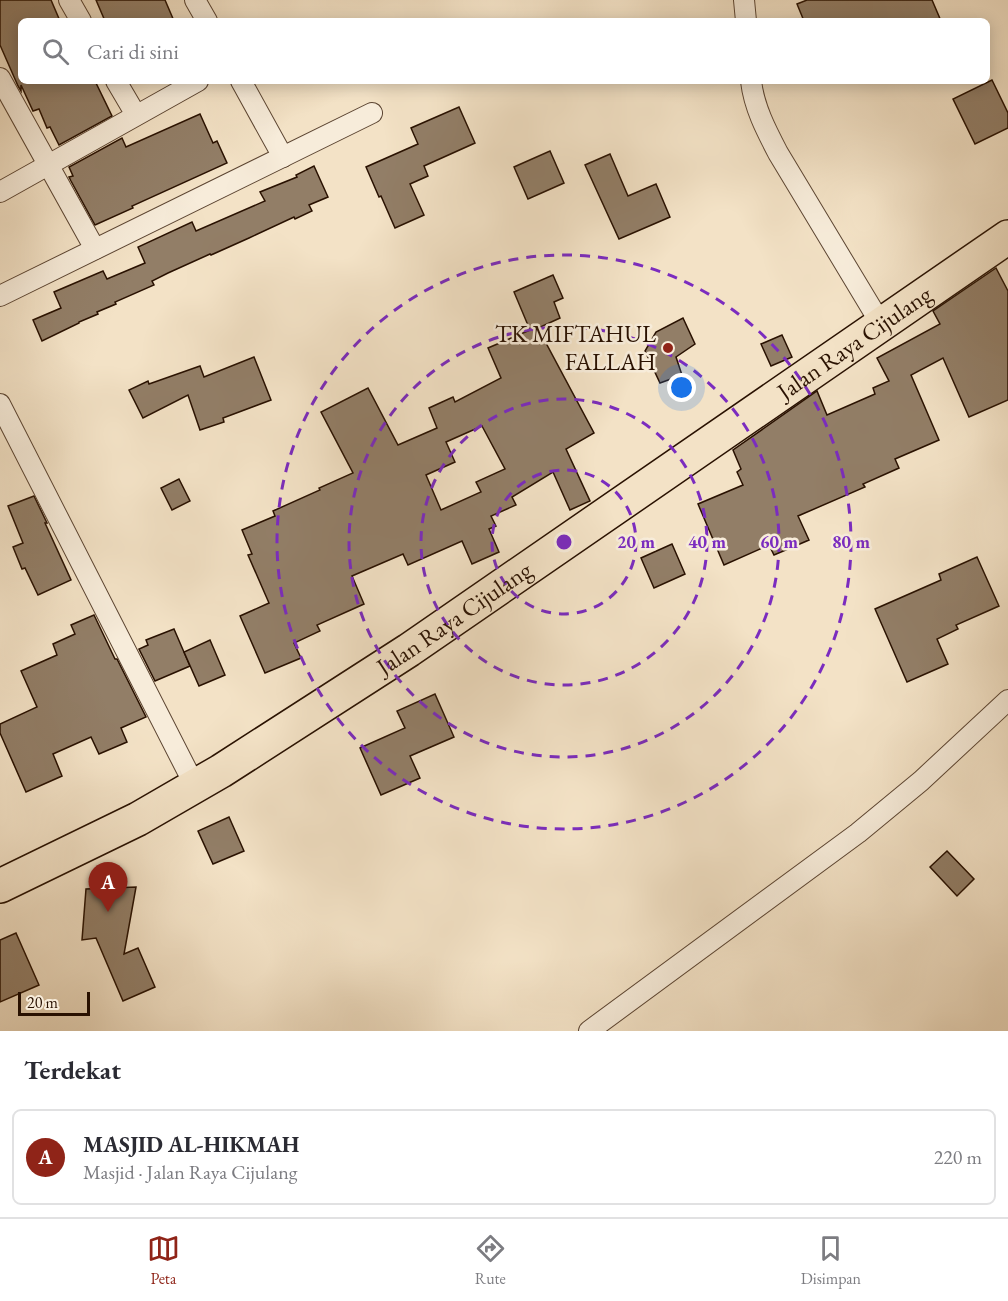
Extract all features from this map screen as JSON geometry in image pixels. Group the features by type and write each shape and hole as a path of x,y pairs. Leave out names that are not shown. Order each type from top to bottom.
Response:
{"highway":[{"name":"Jalan Raya Cijulang","path":"0,886 138,819 221,771 409,650 1008,237"}],"street":[{"path":"69,0 79,18"},
{"path":"195,0 205,18"},
{"path":"744,0 746,18"},
{"path":"0,78 95,249"},
{"path":"118,84 136,115"},
{"path":"0,192 193,84"},
{"path":"242,84 283,157"},
{"path":"751,84 753,97 778,153 881,324"},
{"path":"0,296 372,113"},
{"path":"0,404 195,786"},
{"path":"590,1031 858,833 921,782 1008,700"}],"building":[{"path":"0,0 51,0 59,18 18,18 18,84 96,84 112,116 59,145 50,127 47,128 39,109 33,111 21,85 21,91 18,86 0,45"},
{"path":"96,0 165,0 173,18 104,18"},
{"path":"807,0 932,0 940,18 803,18 797,4"},
{"path":"992,80 1008,113 1008,128 975,144 953,99 984,84 990,84"},
{"path":"459,107 475,143 424,166 428,176 410,184 424,215 395,228 366,167 418,144 411,128"},
{"path":"200,114 213,143 217,141 227,163 95,225 69,177 73,176 69,167 122,138 126,147"},
{"path":"550,151 564,183 528,199 514,167"},
{"path":"610,154 628,196 656,184 670,217 619,239 585,165"},
{"path":"314,166 328,197 309,205 312,211 168,273 152,281 154,285 115,302 116,304 97,312 98,314 42,341 33,320 61,308 54,292 103,271 107,279 145,263 138,247 192,222 196,231 265,201 260,192 297,177 296,175"},
{"path":"996,268 1008,291 1008,400 969,417 943,358 911,375 939,440 895,459 899,468 863,484 865,487 798,516 809,540 774,555 769,545 724,565 698,504 743,485 737,472 741,469 733,450 817,391 827,415 875,394 873,388 889,381 877,358 940,324 933,311"},
{"path":"553,275 563,298 554,302 560,318 538,328 594,433 566,449 590,501 570,510 553,472 512,497 516,505 491,516 496,526 489,529 499,552 472,564 462,541 408,565 403,554 352,576 364,604 317,625 320,631 294,643 301,658 265,673 240,616 269,603 248,555 252,554 242,530 275,516 273,511 353,473 321,412 368,388 398,445 437,428 429,408 453,397 455,402 501,378 488,348 530,330 514,292","holes":["482,426 505,469 476,482 481,492 441,510 426,475 455,462 446,442"]},
{"name":"TK MIFTAHUL FALLAH","path":"683,318 695,344 676,357 682,375 660,383 645,351 656,332"},
{"path":"782,335 792,357 771,366 761,344"},
{"path":"254,357 271,400 223,418 224,422 200,430 188,395 143,418 129,390 148,381 149,384 200,366 204,377"},
{"path":"179,479 190,501 172,510 161,488"},
{"path":"34,496 71,580 38,595 25,568 22,569 13,547 23,543 8,506"},
{"path":"672,544 685,574 654,588 641,558"},
{"path":"977,557 999,606 956,625 958,629 937,639 948,664 907,682 875,609 941,580 939,574"},
{"path":"94,615 146,717 121,728 127,742 99,754 91,737 53,754 62,776 26,792 0,733 0,724 37,707 21,671 57,655 53,644 75,634 71,625"},
{"path":"174,629 190,666 155,681 139,649 148,645 146,640"},
{"path":"210,640 225,675 199,686 184,652"},
{"path":"435,694 454,737 410,756 420,778 381,795 360,748 405,728 397,711"},
{"path":"229,817 244,851 213,864 198,831"},
{"path":"947,851 974,879 957,896 930,867"},
{"path":"136,887 124,954 138,948 155,987 123,1001 96,938 82,940 86,889"},
{"path":"16,933 39,985 0,1002 0,940"}],"place":[{"name":"TK MIFTAHUL FALLAH","path":"668,348"},
{"name":"MASJID AL-HIKMAH","path":"108,912"}]}
